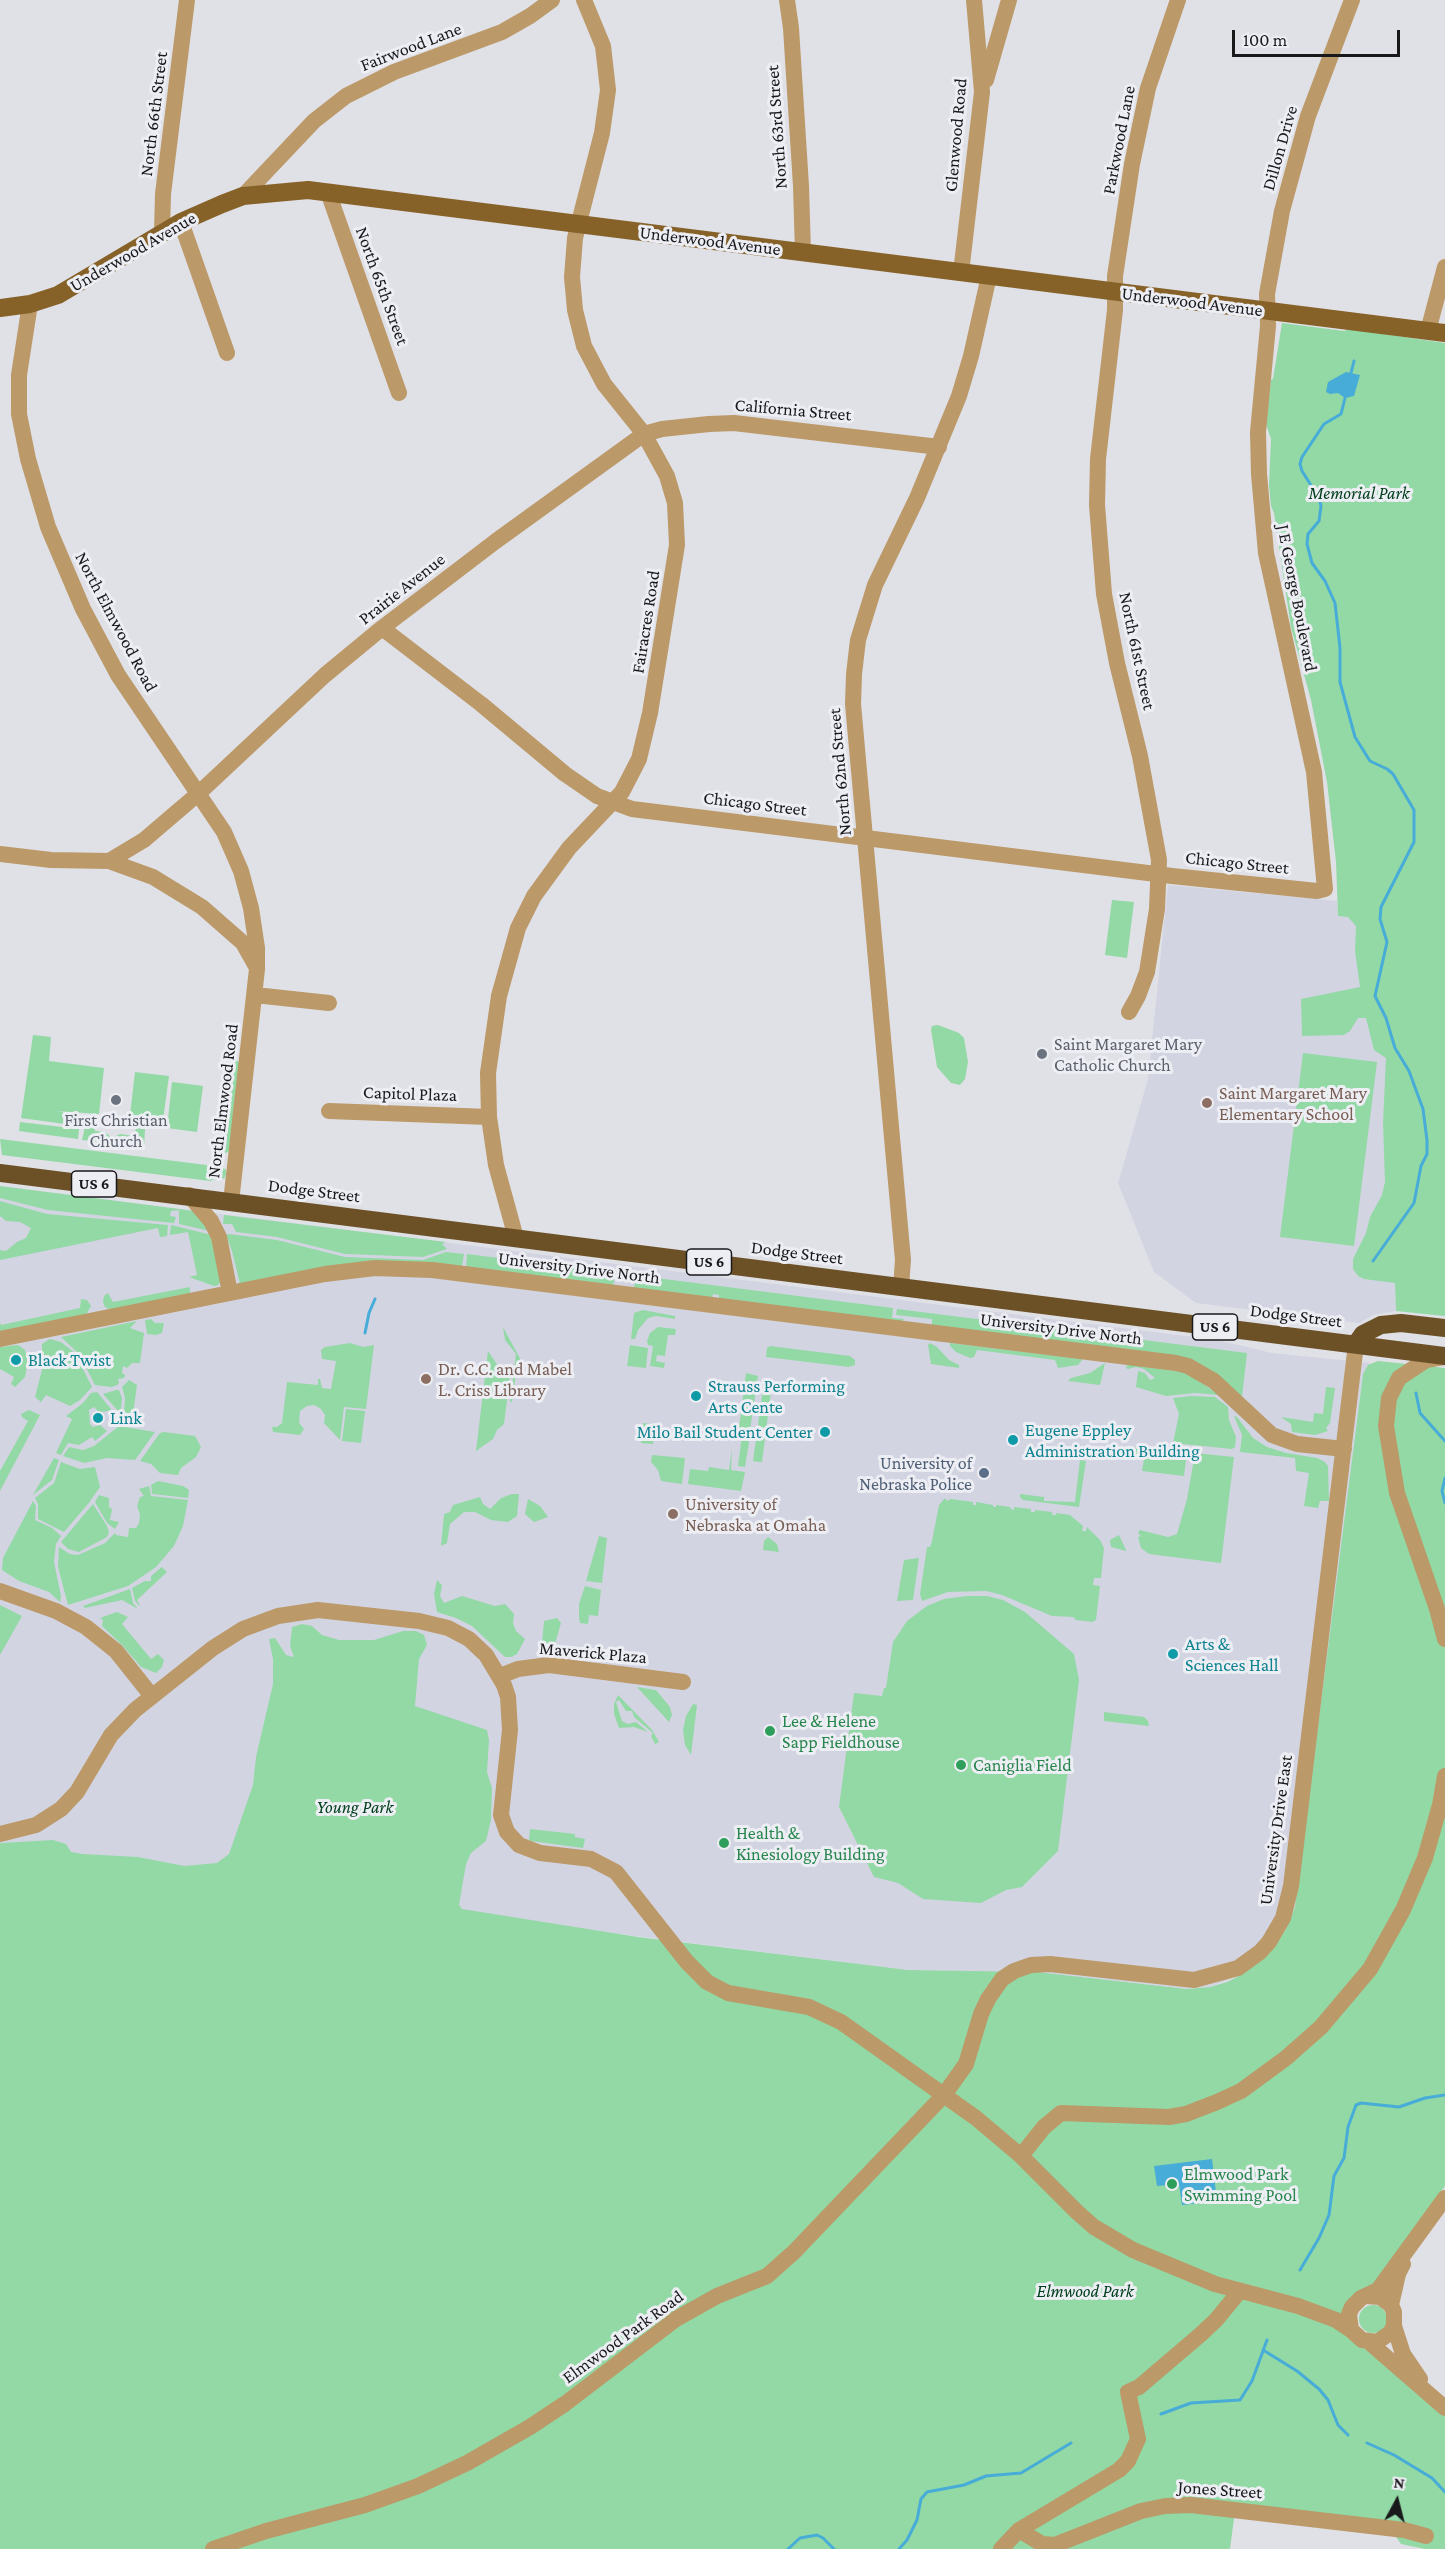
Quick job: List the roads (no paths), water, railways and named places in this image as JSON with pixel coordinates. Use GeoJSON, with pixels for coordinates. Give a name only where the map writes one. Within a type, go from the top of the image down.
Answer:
{"type":"FeatureCollection","features":[{"type":"Feature","properties":{"kind":"highway","name":"Dodge Street"},"geometry":{"type":"LineString","coordinates":[[0,1173],[1445,1357]]}},
{"type":"Feature","properties":{"kind":"highway"},"geometry":{"type":"LineString","coordinates":[[1356,1344],[1363,1334],[1381,1325],[1401,1323],[1445,1328]]}},
{"type":"Feature","properties":{"kind":"main road","name":"Underwood Avenue"},"geometry":{"type":"LineString","coordinates":[[0,308],[30,304],[58,295],[162,232],[243,196],[297,190],[328,192],[1437,332]]}},
{"type":"Feature","properties":{"kind":"street","name":"North 66th Street"},"geometry":{"type":"LineString","coordinates":[[162,232],[163,194],[187,0]]}},
{"type":"Feature","properties":{"kind":"street","name":"Fairwood Lane"},"geometry":{"type":"LineString","coordinates":[[243,196],[314,121],[346,96],[394,72],[502,32],[531,16],[552,0]]}},
{"type":"Feature","properties":{"kind":"street","name":"Fairacres Road"},"geometry":{"type":"LineString","coordinates":[[516,1238],[496,1165],[489,1117],[488,1073],[493,1026],[504,972],[518,928],[534,896],[553,868],[612,802],[632,775],[644,742],[677,545],[677,519],[672,489],[658,457],[644,434],[604,384],[580,334],[574,310],[572,256],[602,133],[608,90],[603,46],[584,0]]}},
{"type":"Feature","properties":{"kind":"street","name":"North 63rd Street"},"geometry":{"type":"LineString","coordinates":[[787,0],[791,28],[803,253]]}},
{"type":"Feature","properties":{"kind":"street","name":"Glenwood Road"},"geometry":{"type":"LineString","coordinates":[[961,273],[982,92],[974,0]]}},
{"type":"Feature","properties":{"kind":"street"},"geometry":{"type":"LineString","coordinates":[[982,92],[1009,0]]}},
{"type":"Feature","properties":{"kind":"street","name":"Parkwood Lane"},"geometry":{"type":"LineString","coordinates":[[1115,292],[1115,276],[1139,128],[1155,65],[1178,0]]}},
{"type":"Feature","properties":{"kind":"street","name":"Dillon Drive"},"geometry":{"type":"LineString","coordinates":[[1267,312],[1267,294],[1272,263],[1296,160],[1327,61],[1352,0]]}},
{"type":"Feature","properties":{"kind":"street","name":"North 65th Street"},"geometry":{"type":"LineString","coordinates":[[328,192],[399,393]]}},
{"type":"Feature","properties":{"kind":"street"},"geometry":{"type":"LineString","coordinates":[[181,222],[227,353]]}},
{"type":"Feature","properties":{"kind":"street"},"geometry":{"type":"LineString","coordinates":[[1437,332],[1445,267]]}},
{"type":"Feature","properties":{"kind":"street","name":"North 62nd Street"},"geometry":{"type":"LineString","coordinates":[[901,1287],[903,1260],[853,704],[854,674],[858,640],[875,585],[939,447],[972,356],[989,276]]}},
{"type":"Feature","properties":{"kind":"street","name":"North 61st Street"},"geometry":{"type":"LineString","coordinates":[[1115,292],[1115,310],[1098,459],[1100,552],[1110,632],[1140,756],[1159,860],[1156,909],[1147,972],[1129,1012]]}},
{"type":"Feature","properties":{"kind":"street","name":"North Elmwood Road"},"geometry":{"type":"LineString","coordinates":[[30,304],[19,375],[19,414],[28,459],[48,527],[83,609],[118,675],[224,832],[241,871],[251,908],[258,969],[231,1202]]}},
{"type":"Feature","properties":{"kind":"street","name":"J E George Boulevard"},"geometry":{"type":"LineString","coordinates":[[1267,312],[1258,432],[1262,517],[1273,591],[1314,772],[1325,889]]}},
{"type":"Feature","properties":{"kind":"street","name":"California Street"},"geometry":{"type":"LineString","coordinates":[[644,434],[662,429],[709,423],[734,423],[939,447]]}},
{"type":"Feature","properties":{"kind":"street","name":"Prairie Avenue"},"geometry":{"type":"LineString","coordinates":[[109,861],[144,840],[199,793],[325,675],[382,628],[496,541],[644,434]]}},
{"type":"Feature","properties":{"kind":"street","name":"Chicago Street"},"geometry":{"type":"LineString","coordinates":[[382,628],[481,704],[566,774],[597,796],[632,809],[1159,875],[1317,891],[1325,889]]}},
{"type":"Feature","properties":{"kind":"street"},"geometry":{"type":"LineString","coordinates":[[0,854],[51,860],[109,861],[153,877],[202,907],[243,943],[258,969]]}},
{"type":"Feature","properties":{"kind":"street"},"geometry":{"type":"LineString","coordinates":[[255,995],[329,1003]]}},
{"type":"Feature","properties":{"kind":"street","name":"Capitol Plaza"},"geometry":{"type":"LineString","coordinates":[[329,1111],[489,1117]]}},
{"type":"Feature","properties":{"kind":"street"},"geometry":{"type":"LineString","coordinates":[[189,1196],[211,1221],[219,1237],[230,1293]]}},
{"type":"Feature","properties":{"kind":"street","name":"University Drive North"},"geometry":{"type":"LineString","coordinates":[[0,1339],[345,1271],[419,1268],[1176,1363],[1188,1366],[1214,1381],[1272,1435],[1297,1443],[1344,1449]]}},
{"type":"Feature","properties":{"kind":"street","name":"University Drive East"},"geometry":{"type":"LineString","coordinates":[[944,2095],[966,2064],[981,2014],[988,1999],[1002,1979],[1014,1971],[1032,1965],[1050,1964],[1194,1980],[1238,1968],[1260,1952],[1269,1942],[1283,1918],[1291,1886],[1356,1344]]}},
{"type":"Feature","properties":{"kind":"street"},"geometry":{"type":"LineString","coordinates":[[1445,1357],[1426,1360],[1399,1378],[1389,1398],[1386,1426],[1397,1493],[1445,1639]]}},
{"type":"Feature","properties":{"kind":"street"},"geometry":{"type":"LineString","coordinates":[[0,1591],[56,1611],[86,1627],[110,1644],[151,1695]]}},
{"type":"Feature","properties":{"kind":"street"},"geometry":{"type":"LineString","coordinates":[[0,1834],[36,1825],[61,1809],[82,1784],[111,1735],[151,1695],[213,1648],[243,1629],[278,1616],[318,1610],[419,1621],[448,1628],[478,1646],[494,1665],[508,1697],[510,1719],[501,1815],[507,1832],[513,1840],[529,1850],[588,1858],[602,1863],[621,1876],[687,1962],[707,1982],[728,1993],[795,2003],[824,2013],[841,2022],[944,2095],[1021,2156],[1059,2197],[1094,2227],[1152,2260],[1239,2292],[1298,2306],[1336,2320],[1362,2340],[1381,2350],[1416,2385],[1441,2398]]}},
{"type":"Feature","properties":{"kind":"street","name":"Maverick Plaza"},"geometry":{"type":"LineString","coordinates":[[500,1676],[518,1669],[549,1665],[683,1682]]}},
{"type":"Feature","properties":{"kind":"street"},"geometry":{"type":"LineString","coordinates":[[1021,2156],[1044,2127],[1061,2113],[1168,2117],[1186,2114],[1217,2102],[1241,2091],[1286,2058],[1321,2027],[1370,1969],[1403,1910],[1433,1832],[1445,1776]]}},
{"type":"Feature","properties":{"kind":"street","name":"Elmwood Park Road"},"geometry":{"type":"LineString","coordinates":[[213,2549],[266,2531],[365,2505],[400,2493],[467,2463],[530,2427],[596,2381],[676,2319],[717,2296],[767,2276],[794,2252],[944,2095]]}},
{"type":"Feature","properties":{"kind":"street"},"geometry":{"type":"LineString","coordinates":[[1298,2306],[1346,2308],[1378,2290],[1445,2198]]}},
{"type":"Feature","properties":{"kind":"street"},"geometry":{"type":"LineString","coordinates":[[1391,2305],[1398,2274],[1417,2236]]}},
{"type":"Feature","properties":{"kind":"street"},"geometry":{"type":"LineString","coordinates":[[1001,2549],[1019,2530],[1119,2470],[1128,2461],[1134,2453],[1138,2439],[1128,2392],[1138,2387],[1200,2335],[1239,2292]]}},
{"type":"Feature","properties":{"kind":"street"},"geometry":{"type":"LineString","coordinates":[[1361,2298],[1380,2297],[1391,2305],[1394,2312],[1394,2326],[1403,2354],[1441,2398]]}},
{"type":"Feature","properties":{"kind":"street"},"geometry":{"type":"LineString","coordinates":[[1351,2330],[1349,2314],[1361,2298]]}},
{"type":"Feature","properties":{"kind":"street"},"geometry":{"type":"LineString","coordinates":[[1369,2342],[1384,2338],[1394,2326]]}},
{"type":"Feature","properties":{"kind":"street","name":"Jones Street"},"geometry":{"type":"LineString","coordinates":[[1019,2530],[1049,2546],[1065,2542],[1141,2511],[1165,2506],[1191,2505],[1393,2528],[1426,2536]]}},
{"type":"Feature","properties":{"kind":"water"},"geometry":{"type":"Polygon","coordinates":[[[1346,372],[1360,375],[1354,396],[1345,398],[1338,393],[1326,392],[1328,382],[1346,372]]]}},
{"type":"Feature","properties":{"kind":"water"},"geometry":{"type":"Polygon","coordinates":[[[1212,2159],[1217,2201],[1182,2205],[1179,2184],[1157,2186],[1154,2166],[1212,2159]]]}},
{"type":"Feature","properties":{"kind":"waterway"},"geometry":{"type":"LineString","coordinates":[[1351,373],[1354,361]]}},
{"type":"Feature","properties":{"kind":"waterway"},"geometry":{"type":"LineString","coordinates":[[1345,398],[1341,414],[1324,424],[1302,457],[1300,464],[1321,506],[1319,521],[1308,534],[1307,544],[1312,563],[1325,581],[1335,603],[1340,648],[1340,682],[1355,737],[1370,761],[1393,774],[1414,810],[1414,842],[1381,907],[1380,919],[1387,942],[1375,996],[1386,1018],[1395,1048],[1409,1071],[1423,1109],[1427,1140],[1427,1154],[1421,1166],[1414,1203],[1373,1261]]}},
{"type":"Feature","properties":{"kind":"waterway"},"geometry":{"type":"LineString","coordinates":[[365,1333],[369,1313],[375,1299]]}},
{"type":"Feature","properties":{"kind":"waterway"},"geometry":{"type":"LineString","coordinates":[[1416,1393],[1420,1413],[1445,1441]]}},
{"type":"Feature","properties":{"kind":"waterway"},"geometry":{"type":"LineString","coordinates":[[1445,1478],[1442,1491],[1445,1503]]}},
{"type":"Feature","properties":{"kind":"waterway"},"geometry":{"type":"LineString","coordinates":[[1300,2270],[1319,2238],[1329,2215],[1334,2176],[1344,2158],[1348,2127],[1356,2105],[1361,2103],[1399,2107],[1425,2098],[1445,2095]]}},
{"type":"Feature","properties":{"kind":"waterway"},"geometry":{"type":"LineString","coordinates":[[1161,2414],[1191,2403],[1240,2400],[1252,2381],[1267,2340]]}},
{"type":"Feature","properties":{"kind":"waterway"},"geometry":{"type":"LineString","coordinates":[[1263,2350],[1297,2371],[1319,2389],[1328,2400],[1338,2425],[1348,2435]]}},
{"type":"Feature","properties":{"kind":"waterway"},"geometry":{"type":"LineString","coordinates":[[899,2549],[907,2540],[917,2520],[921,2499],[927,2492],[964,2485],[986,2476],[1021,2473],[1071,2443]]}},
{"type":"Feature","properties":{"kind":"waterway"},"geometry":{"type":"LineString","coordinates":[[1367,2443],[1394,2455],[1432,2478],[1445,2492]]}},
{"type":"Feature","properties":{"kind":"waterway"},"geometry":{"type":"LineString","coordinates":[[788,2549],[800,2538],[817,2535],[834,2549]]}},
{"type":"Feature","properties":{"kind":"place","name":"Saint Margaret Mary Catholic Church"},"geometry":{"type":"Point","coordinates":[1042,1054]}},
{"type":"Feature","properties":{"kind":"place","name":"First Christian Church"},"geometry":{"type":"Point","coordinates":[116,1100]}},
{"type":"Feature","properties":{"kind":"place","name":"Saint Margaret Mary Elementary School"},"geometry":{"type":"Point","coordinates":[1207,1103]}},
{"type":"Feature","properties":{"kind":"place","name":"Black Twist"},"geometry":{"type":"Point","coordinates":[16,1360]}},
{"type":"Feature","properties":{"kind":"place","name":"Dr. C.C. and Mabel L. Criss Library"},"geometry":{"type":"Point","coordinates":[426,1379]}},
{"type":"Feature","properties":{"kind":"place","name":"Strauss Performing Arts Cente"},"geometry":{"type":"Point","coordinates":[696,1396]}},
{"type":"Feature","properties":{"kind":"place","name":"Link"},"geometry":{"type":"Point","coordinates":[98,1418]}},
{"type":"Feature","properties":{"kind":"place","name":"Milo Bail Student Center"},"geometry":{"type":"Point","coordinates":[825,1432]}},
{"type":"Feature","properties":{"kind":"place","name":"Eugene Eppley Administration Building"},"geometry":{"type":"Point","coordinates":[1013,1440]}},
{"type":"Feature","properties":{"kind":"place","name":"University of Nebraska Police"},"geometry":{"type":"Point","coordinates":[984,1473]}},
{"type":"Feature","properties":{"kind":"place","name":"University of Nebraska at Omaha"},"geometry":{"type":"Point","coordinates":[673,1514]}},
{"type":"Feature","properties":{"kind":"place","name":"Arts & Sciences Hall"},"geometry":{"type":"Point","coordinates":[1173,1654]}},
{"type":"Feature","properties":{"kind":"place","name":"Lee & Helene Sapp Fieldhouse"},"geometry":{"type":"Point","coordinates":[770,1731]}},
{"type":"Feature","properties":{"kind":"place","name":"Caniglia Field"},"geometry":{"type":"Point","coordinates":[961,1765]}},
{"type":"Feature","properties":{"kind":"place","name":"Health & Kinesiology Building"},"geometry":{"type":"Point","coordinates":[724,1843]}},
{"type":"Feature","properties":{"kind":"place","name":"Elmwood Park Swimming Pool"},"geometry":{"type":"Point","coordinates":[1172,2184]}},
{"type":"Feature","properties":{"kind":"park label","name":"Memorial Park"},"geometry":{"type":"Point","coordinates":[1359,493]}},
{"type":"Feature","properties":{"kind":"park label","name":"Young Park"},"geometry":{"type":"Point","coordinates":[355,1807]}},
{"type":"Feature","properties":{"kind":"park label","name":"Elmwood Park"},"geometry":{"type":"Point","coordinates":[1085,2291]}}]}
